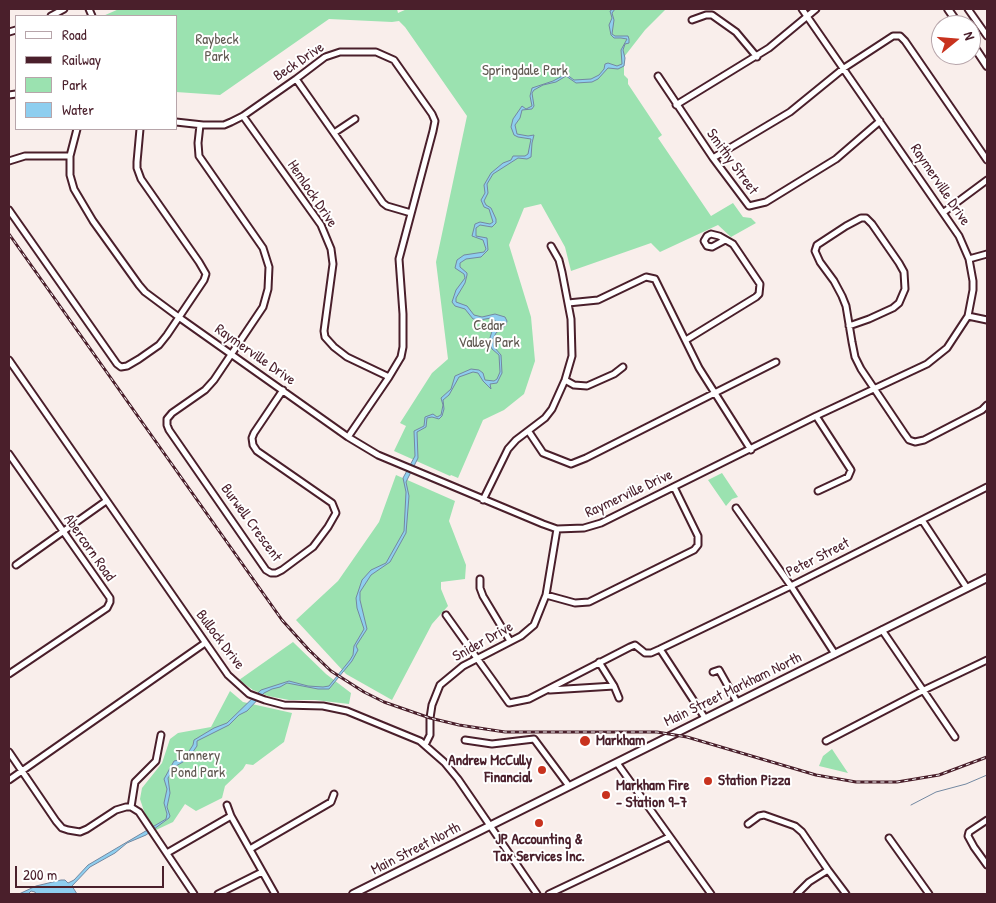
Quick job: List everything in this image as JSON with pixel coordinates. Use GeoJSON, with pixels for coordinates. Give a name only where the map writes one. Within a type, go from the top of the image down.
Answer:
{"type":"FeatureCollection","features":[{"type":"Feature","properties":{"kind":"main road","name":"Main Street Markham North"},"geometry":{"type":"LineString","coordinates":[[490,825],[987,578]]}},
{"type":"Feature","properties":{"kind":"main road","name":"Main Street North"},"geometry":{"type":"LineString","coordinates":[[353,894],[490,825]]}},
{"type":"Feature","properties":{"kind":"street"},"geometry":{"type":"LineString","coordinates":[[53,15],[64,9]]}},
{"type":"Feature","properties":{"kind":"street","name":"Raymerville Drive"},"geometry":{"type":"LineString","coordinates":[[77,130],[70,156],[71,181],[81,202],[138,285],[180,318],[348,437],[378,455],[415,472],[557,529],[573,530],[592,526],[751,450],[816,416],[917,369],[934,359],[947,348],[968,316],[973,290],[969,259],[959,236],[802,9]]}},
{"type":"Feature","properties":{"kind":"street"},"geometry":{"type":"LineString","coordinates":[[676,105],[757,57],[816,9]]}},
{"type":"Feature","properties":{"kind":"street"},"geometry":{"type":"LineString","coordinates":[[968,9],[987,36]]}},
{"type":"Feature","properties":{"kind":"street"},"geometry":{"type":"LineString","coordinates":[[692,20],[712,14],[736,32],[757,57]]}},
{"type":"Feature","properties":{"kind":"street"},"geometry":{"type":"LineString","coordinates":[[713,158],[790,112],[844,68],[893,36],[900,36],[987,160]]}},
{"type":"Feature","properties":{"kind":"street","name":"Beck Drive"},"geometry":{"type":"LineString","coordinates":[[178,122],[224,125],[243,116],[332,53],[376,52],[394,60],[434,117],[433,131],[398,266],[403,314],[403,347],[401,357],[348,437]]}},
{"type":"Feature","properties":{"kind":"street","name":"Smithy Street"},"geometry":{"type":"LineString","coordinates":[[658,76],[713,158],[749,206],[766,202],[836,159],[880,122]]}},
{"type":"Feature","properties":{"kind":"street"},"geometry":{"type":"LineString","coordinates":[[296,79],[383,203],[411,213]]}},
{"type":"Feature","properties":{"kind":"street","name":"Hemlock Drive"},"geometry":{"type":"LineString","coordinates":[[243,116],[321,225],[332,249],[334,264],[324,331],[325,337],[334,347],[347,356],[389,377]]}},
{"type":"Feature","properties":{"kind":"street"},"geometry":{"type":"LineString","coordinates":[[334,133],[355,119]]}},
{"type":"Feature","properties":{"kind":"street"},"geometry":{"type":"LineString","coordinates":[[200,125],[199,156],[263,248],[268,267],[268,289],[263,307],[231,354]]}},
{"type":"Feature","properties":{"kind":"street"},"geometry":{"type":"LineString","coordinates":[[9,210],[112,358],[121,367],[127,366],[159,345],[180,318],[206,274],[141,179],[137,168],[140,130]]}},
{"type":"Feature","properties":{"kind":"street"},"geometry":{"type":"LineString","coordinates":[[9,161],[25,156],[70,156]]}},
{"type":"Feature","properties":{"kind":"street"},"geometry":{"type":"LineString","coordinates":[[944,212],[987,180]]}},
{"type":"Feature","properties":{"kind":"street"},"geometry":{"type":"LineString","coordinates":[[849,326],[893,308],[899,303],[906,289],[904,272],[899,263],[866,218],[861,218],[846,226],[817,245],[815,251],[820,262],[840,289],[846,306],[849,326],[855,357],[861,369],[909,440],[915,442],[924,440],[982,410],[987,405]]}},
{"type":"Feature","properties":{"kind":"street"},"geometry":{"type":"LineString","coordinates":[[686,340],[759,294],[761,288],[757,278],[733,244],[725,240]]}},
{"type":"Feature","properties":{"kind":"street"},"geometry":{"type":"LineString","coordinates":[[483,500],[508,449],[516,440],[545,418],[552,409],[565,380],[573,348],[568,303],[559,260],[551,246]]}},
{"type":"Feature","properties":{"kind":"street"},"geometry":{"type":"LineString","coordinates":[[969,259],[987,254]]}},
{"type":"Feature","properties":{"kind":"street"},"geometry":{"type":"LineString","coordinates":[[568,303],[598,300],[646,277],[652,277],[660,285],[699,368],[751,450]]}},
{"type":"Feature","properties":{"kind":"street"},"geometry":{"type":"LineString","coordinates":[[968,316],[987,320]]}},
{"type":"Feature","properties":{"kind":"street","name":"Burwell Crescent"},"geometry":{"type":"LineString","coordinates":[[231,354],[210,384],[198,396],[172,413],[167,419],[167,425],[266,570],[271,573],[276,573],[313,547],[336,513],[332,503],[257,451],[253,445],[252,438],[257,428],[283,390]]}},
{"type":"Feature","properties":{"kind":"street","name":"Bullock Drive"},"geometry":{"type":"LineString","coordinates":[[9,360],[228,675],[249,694],[265,700],[284,705],[323,706],[347,711],[420,741],[450,769],[537,894]]}},
{"type":"Feature","properties":{"kind":"street"},"geometry":{"type":"LineString","coordinates":[[529,432],[543,453],[571,464],[776,362]]}},
{"type":"Feature","properties":{"kind":"street"},"geometry":{"type":"LineString","coordinates":[[565,380],[574,385],[588,386],[614,374],[623,367]]}},
{"type":"Feature","properties":{"kind":"street"},"geometry":{"type":"LineString","coordinates":[[816,416],[851,470],[848,477],[818,491]]}},
{"type":"Feature","properties":{"kind":"street","name":"Abercorn Road"},"geometry":{"type":"LineString","coordinates":[[9,454],[11,463],[110,598],[110,604],[107,608],[9,674]]}},
{"type":"Feature","properties":{"kind":"street"},"geometry":{"type":"LineString","coordinates":[[546,595],[575,603],[589,602],[694,550],[698,546],[698,536],[674,487]]}},
{"type":"Feature","properties":{"kind":"street","name":"Peter Street"},"geometry":{"type":"LineString","coordinates":[[660,649],[791,586],[987,487]]}},
{"type":"Feature","properties":{"kind":"street"},"geometry":{"type":"LineString","coordinates":[[16,565],[106,501]]}},
{"type":"Feature","properties":{"kind":"street"},"geometry":{"type":"LineString","coordinates":[[736,508],[791,586],[835,654]]}},
{"type":"Feature","properties":{"kind":"street"},"geometry":{"type":"LineString","coordinates":[[922,520],[967,588]]}},
{"type":"Feature","properties":{"kind":"street","name":"Snider Drive"},"geometry":{"type":"LineString","coordinates":[[425,746],[430,735],[432,705],[440,685],[456,670],[521,636],[534,625],[542,610],[546,595],[557,529]]}},
{"type":"Feature","properties":{"kind":"street"},"geometry":{"type":"LineString","coordinates":[[480,579],[480,588],[483,596],[510,641]]}},
{"type":"Feature","properties":{"kind":"street"},"geometry":{"type":"LineString","coordinates":[[446,615],[509,703],[528,699],[549,690],[634,645],[645,653],[651,653],[660,649],[705,718]]}},
{"type":"Feature","properties":{"kind":"street"},"geometry":{"type":"LineString","coordinates":[[882,630],[955,737]]}},
{"type":"Feature","properties":{"kind":"street"},"geometry":{"type":"LineString","coordinates":[[9,780],[205,643]]}},
{"type":"Feature","properties":{"kind":"street"},"geometry":{"type":"LineString","coordinates":[[826,741],[924,690],[987,660]]}},
{"type":"Feature","properties":{"kind":"street"},"geometry":{"type":"LineString","coordinates":[[599,662],[619,698]]}},
{"type":"Feature","properties":{"kind":"street"},"geometry":{"type":"LineString","coordinates":[[713,672],[719,670],[737,702]]}},
{"type":"Feature","properties":{"kind":"street"},"geometry":{"type":"LineString","coordinates":[[549,690],[614,686]]}},
{"type":"Feature","properties":{"kind":"street"},"geometry":{"type":"LineString","coordinates":[[131,806],[135,782],[156,761],[161,735]]}},
{"type":"Feature","properties":{"kind":"street"},"geometry":{"type":"LineString","coordinates":[[466,740],[492,744],[534,739],[568,786]]}},
{"type":"Feature","properties":{"kind":"street"},"geometry":{"type":"LineString","coordinates":[[9,752],[62,828],[80,832],[116,810],[131,806]]}},
{"type":"Feature","properties":{"kind":"street"},"geometry":{"type":"LineString","coordinates":[[617,763],[711,894]]}},
{"type":"Feature","properties":{"kind":"street"},"geometry":{"type":"LineString","coordinates":[[250,849],[331,802],[334,794]]}},
{"type":"Feature","properties":{"kind":"street"},"geometry":{"type":"LineString","coordinates":[[227,805],[231,816],[275,894]]}},
{"type":"Feature","properties":{"kind":"street"},"geometry":{"type":"LineString","coordinates":[[131,806],[142,816],[194,894]]}},
{"type":"Feature","properties":{"kind":"street"},"geometry":{"type":"LineString","coordinates":[[748,824],[758,816],[764,815],[786,821],[794,826],[802,832],[846,894]]}},
{"type":"Feature","properties":{"kind":"street"},"geometry":{"type":"LineString","coordinates":[[167,853],[231,816]]}},
{"type":"Feature","properties":{"kind":"street"},"geometry":{"type":"LineString","coordinates":[[987,820],[969,832],[968,836],[987,865]]}},
{"type":"Feature","properties":{"kind":"street"},"geometry":{"type":"LineString","coordinates":[[549,894],[669,837]]}},
{"type":"Feature","properties":{"kind":"street"},"geometry":{"type":"LineString","coordinates":[[889,838],[929,894]]}},
{"type":"Feature","properties":{"kind":"street"},"geometry":{"type":"LineString","coordinates":[[796,894],[809,882],[828,870]]}},
{"type":"Feature","properties":{"kind":"street"},"geometry":{"type":"LineString","coordinates":[[218,894],[262,872]]}},
{"type":"Feature","properties":{"kind":"green space"},"geometry":{"type":"Polygon","coordinates":[[[119,9],[397,9],[398,13],[407,9],[666,9],[645,30],[624,57],[624,75],[662,135],[658,138],[711,216],[733,203],[743,217],[751,218],[756,223],[731,237],[718,225],[660,252],[651,243],[571,271],[565,247],[541,204],[524,208],[509,245],[531,317],[535,361],[524,394],[504,410],[483,420],[458,478],[450,476],[394,451],[406,426],[400,423],[432,373],[448,359],[436,262],[467,116],[405,27],[399,21],[329,19],[220,95],[178,92],[178,15],[105,15],[119,9]]]}},
{"type":"Feature","properties":{"kind":"green space"},"geometry":{"type":"Polygon","coordinates":[[[722,473],[738,497],[732,499],[726,506],[708,480],[722,473]]]}},
{"type":"Feature","properties":{"kind":"green space"},"geometry":{"type":"Polygon","coordinates":[[[396,475],[455,501],[449,521],[466,565],[465,579],[441,582],[441,589],[448,606],[432,624],[392,700],[346,674],[296,620],[338,581],[379,522],[396,475]]]}},
{"type":"Feature","properties":{"kind":"green space"},"geometry":{"type":"Polygon","coordinates":[[[293,642],[326,674],[351,693],[349,704],[315,700],[289,700],[268,696],[253,690],[239,680],[293,642]]]}},
{"type":"Feature","properties":{"kind":"green space","name":"Tannery Pond Park"},"geometry":{"type":"Polygon","coordinates":[[[230,691],[243,702],[292,713],[284,742],[253,765],[246,764],[225,786],[222,798],[196,811],[185,804],[173,822],[156,830],[145,814],[140,799],[142,788],[162,763],[170,739],[178,733],[211,727],[230,691]]]}},
{"type":"Feature","properties":{"kind":"green space"},"geometry":{"type":"Polygon","coordinates":[[[832,749],[848,773],[819,766],[823,756],[832,749]]]}},
{"type":"Feature","properties":{"kind":"water"},"geometry":{"type":"Polygon","coordinates":[[[615,9],[612,13],[614,20],[612,34],[615,36],[628,36],[629,39],[629,43],[625,44],[623,50],[624,66],[618,69],[608,68],[598,79],[592,82],[576,83],[566,76],[534,90],[532,93],[534,106],[532,109],[522,110],[520,118],[515,125],[517,134],[534,135],[531,157],[527,159],[518,158],[493,174],[487,184],[488,193],[484,201],[491,208],[496,223],[492,227],[480,225],[476,228],[476,236],[487,238],[488,250],[481,257],[466,259],[460,263],[460,267],[467,275],[465,283],[456,298],[456,302],[467,306],[474,315],[482,317],[495,314],[505,317],[506,325],[496,333],[493,339],[494,347],[501,355],[502,373],[497,383],[490,384],[491,389],[478,373],[473,372],[459,377],[449,395],[443,400],[444,409],[442,416],[439,419],[427,418],[426,427],[417,432],[418,458],[406,482],[409,496],[406,533],[390,562],[371,575],[360,592],[367,629],[356,646],[358,650],[352,661],[329,689],[318,689],[287,683],[264,693],[247,711],[239,715],[229,725],[197,741],[197,746],[188,759],[176,766],[168,778],[170,793],[167,807],[169,818],[146,835],[127,843],[115,853],[90,867],[72,886],[77,894],[36,894],[31,891],[28,894],[19,894],[36,886],[61,880],[65,880],[68,883],[74,880],[88,865],[166,819],[167,814],[164,803],[167,789],[164,779],[174,761],[183,759],[193,745],[194,740],[214,728],[227,723],[261,690],[289,681],[308,686],[329,686],[350,660],[353,655],[354,646],[364,629],[357,608],[356,598],[362,580],[371,570],[386,563],[404,531],[406,492],[403,478],[415,456],[414,431],[424,426],[425,417],[433,414],[437,417],[441,415],[443,405],[441,398],[451,389],[455,376],[471,369],[479,370],[483,373],[485,380],[494,381],[500,372],[499,355],[492,349],[489,341],[493,328],[498,326],[497,322],[491,318],[473,319],[465,309],[455,306],[452,302],[456,290],[465,278],[464,274],[455,268],[457,260],[464,255],[484,252],[486,249],[483,240],[472,236],[475,224],[480,222],[490,224],[493,222],[489,209],[484,207],[481,200],[485,193],[484,185],[491,173],[503,163],[511,160],[513,156],[525,156],[528,154],[531,139],[514,135],[511,127],[513,119],[522,106],[526,109],[532,106],[530,96],[532,88],[553,81],[566,74],[574,80],[591,79],[599,75],[604,69],[605,64],[617,66],[622,64],[621,50],[627,39],[614,38],[611,35],[609,25],[612,18],[610,11],[615,9]]]}},
{"type":"Feature","properties":{"kind":"waterway"},"geometry":{"type":"LineString","coordinates":[[911,805],[936,792],[966,784],[987,775]]}},
{"type":"Feature","properties":{"kind":"railway"},"geometry":{"type":"LineString","coordinates":[[9,234],[282,620],[331,671],[364,692],[384,702],[430,718],[459,725],[505,732],[657,732],[687,737],[816,775],[856,782],[897,782],[939,775],[987,757]]}},
{"type":"Feature","properties":{"kind":"place","name":"Markham"},"geometry":{"type":"Point","coordinates":[585,741]}},
{"type":"Feature","properties":{"kind":"place","name":"Andrew McCully Financial"},"geometry":{"type":"Point","coordinates":[542,770]}},
{"type":"Feature","properties":{"kind":"place","name":"Station Pizza"},"geometry":{"type":"Point","coordinates":[708,781]}},
{"type":"Feature","properties":{"kind":"place","name":"Markham Fire - Station 9-7"},"geometry":{"type":"Point","coordinates":[606,795]}},
{"type":"Feature","properties":{"kind":"place","name":"JP Accounting & Tax Services Inc."},"geometry":{"type":"Point","coordinates":[539,823]}},
{"type":"Feature","properties":{"kind":"park label","name":"Raybeck Park"},"geometry":{"type":"Point","coordinates":[217,48]}},
{"type":"Feature","properties":{"kind":"park label","name":"Springdale Park"},"geometry":{"type":"Point","coordinates":[525,71]}},
{"type":"Feature","properties":{"kind":"park label","name":"Cedar Valley Park"},"geometry":{"type":"Point","coordinates":[489,334]}}]}
